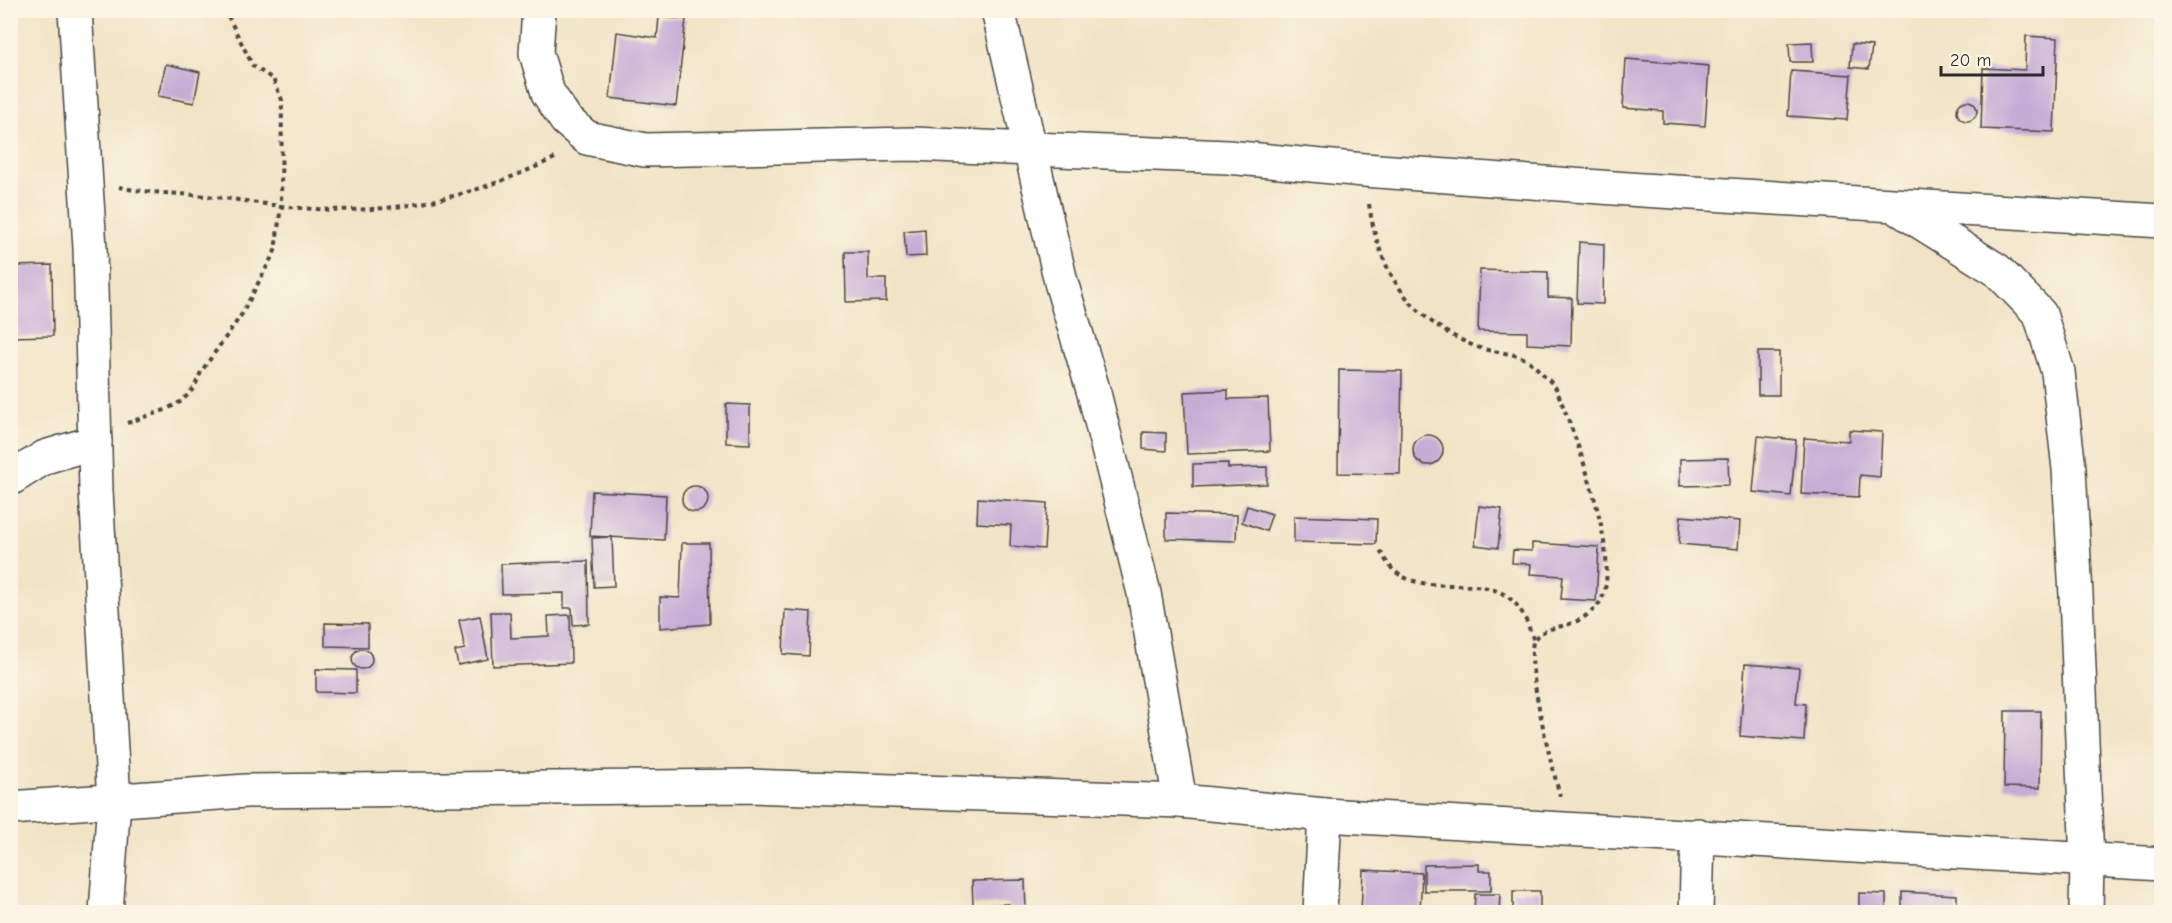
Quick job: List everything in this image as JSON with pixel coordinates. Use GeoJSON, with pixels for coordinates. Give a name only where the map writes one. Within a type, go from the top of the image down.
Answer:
{"type":"FeatureCollection","features":[{"type":"Feature","properties":{"kind":"street"},"geometry":{"type":"LineString","coordinates":[[75,10],[86,179],[95,442],[114,801],[106,912]]}},
{"type":"Feature","properties":{"kind":"street"},"geometry":{"type":"LineString","coordinates":[[539,10],[536,53],[548,93],[566,120],[587,138],[645,150],[912,144],[1029,151],[1228,157],[1364,170],[1895,206],[2162,221]]}},
{"type":"Feature","properties":{"kind":"street"},"geometry":{"type":"LineString","coordinates":[[999,10],[1029,151],[1061,282],[1094,393],[1144,593],[1180,801]]}},
{"type":"Feature","properties":{"kind":"street"},"geometry":{"type":"LineString","coordinates":[[1895,206],[1997,270],[2026,299],[2040,314],[2058,372],[2070,480],[2087,861],[2086,912]]}},
{"type":"Feature","properties":{"kind":"street"},"geometry":{"type":"LineString","coordinates":[[10,479],[45,457],[95,442]]}},
{"type":"Feature","properties":{"kind":"street"},"geometry":{"type":"LineString","coordinates":[[10,808],[246,791],[751,786],[1180,801],[1325,815],[1698,835],[2162,864]]}},
{"type":"Feature","properties":{"kind":"street"},"geometry":{"type":"LineString","coordinates":[[1320,912],[1325,815]]}},
{"type":"Feature","properties":{"kind":"street"},"geometry":{"type":"LineString","coordinates":[[1696,912],[1698,835]]}},
{"type":"Feature","properties":{"kind":"path"},"geometry":{"type":"LineString","coordinates":[[95,442],[124,424],[182,401],[194,388],[201,372],[234,328],[275,251],[281,206],[282,100],[273,79],[254,66],[225,10]]}},
{"type":"Feature","properties":{"kind":"path"},"geometry":{"type":"LineString","coordinates":[[86,179],[132,190],[216,197],[281,206],[345,210],[389,208],[438,201],[522,174],[562,155],[587,138]]}},
{"type":"Feature","properties":{"kind":"path"},"geometry":{"type":"LineString","coordinates":[[1364,170],[1374,238],[1396,288],[1436,326],[1478,347],[1529,361],[1556,388],[1597,506],[1607,559],[1607,585],[1598,605],[1591,611],[1576,622],[1543,632],[1534,641]]}},
{"type":"Feature","properties":{"kind":"path"},"geometry":{"type":"LineString","coordinates":[[1380,551],[1389,565],[1408,578],[1428,583],[1472,584],[1507,596],[1521,610],[1534,641],[1532,659],[1538,698],[1569,828]]}},
{"type":"Feature","properties":{"kind":"building"},"geometry":{"type":"Polygon","coordinates":[[[659,17],[686,19],[676,106],[610,98],[617,32],[657,38],[659,17]]]}},
{"type":"Feature","properties":{"kind":"building"},"geometry":{"type":"Polygon","coordinates":[[[2026,36],[2058,38],[2054,132],[1981,129],[1983,68],[2025,70],[2026,36]]]}},
{"type":"Feature","properties":{"kind":"building"},"geometry":{"type":"Polygon","coordinates":[[[1812,42],[1813,62],[1790,62],[1789,43],[1812,42]]]}},
{"type":"Feature","properties":{"kind":"building"},"geometry":{"type":"Polygon","coordinates":[[[1852,44],[1872,46],[1869,69],[1850,67],[1852,44]]]}},
{"type":"Feature","properties":{"kind":"building"},"geometry":{"type":"Polygon","coordinates":[[[1626,59],[1709,66],[1705,126],[1663,123],[1663,111],[1623,108],[1626,59]]]}},
{"type":"Feature","properties":{"kind":"building"},"geometry":{"type":"Polygon","coordinates":[[[166,64],[200,72],[194,103],[158,96],[166,64]]]}},
{"type":"Feature","properties":{"kind":"building"},"geometry":{"type":"Polygon","coordinates":[[[1791,71],[1851,75],[1847,120],[1788,116],[1791,71]]]}},
{"type":"Feature","properties":{"kind":"building"},"geometry":{"type":"Polygon","coordinates":[[[1967,101],[1974,104],[1977,111],[1974,118],[1967,121],[1960,118],[1957,111],[1960,104],[1967,101]]]}},
{"type":"Feature","properties":{"kind":"building"},"geometry":{"type":"Polygon","coordinates":[[[925,229],[926,256],[906,257],[904,231],[925,229]]]}},
{"type":"Feature","properties":{"kind":"building"},"geometry":{"type":"Polygon","coordinates":[[[1579,242],[1604,244],[1603,304],[1577,303],[1579,242]]]}},
{"type":"Feature","properties":{"kind":"building"},"geometry":{"type":"Polygon","coordinates":[[[845,252],[868,252],[868,279],[886,279],[886,301],[846,302],[845,252]]]}},
{"type":"Feature","properties":{"kind":"building"},"geometry":{"type":"Polygon","coordinates":[[[52,265],[53,336],[10,337],[10,266],[52,265]]]}},
{"type":"Feature","properties":{"kind":"building"},"geometry":{"type":"Polygon","coordinates":[[[1480,270],[1548,272],[1548,297],[1572,298],[1571,346],[1527,344],[1527,332],[1478,331],[1480,270]]]}},
{"type":"Feature","properties":{"kind":"building"},"geometry":{"type":"Polygon","coordinates":[[[1758,352],[1779,352],[1779,395],[1758,395],[1758,352]]]}},
{"type":"Feature","properties":{"kind":"building"},"geometry":{"type":"Polygon","coordinates":[[[1339,370],[1402,371],[1400,474],[1338,473],[1339,370]]]}},
{"type":"Feature","properties":{"kind":"building"},"geometry":{"type":"Polygon","coordinates":[[[1228,390],[1228,399],[1268,398],[1270,451],[1187,454],[1184,392],[1228,390]]]}},
{"type":"Feature","properties":{"kind":"building"},"geometry":{"type":"Polygon","coordinates":[[[726,404],[750,405],[750,444],[726,443],[726,404]]]}},
{"type":"Feature","properties":{"kind":"building"},"geometry":{"type":"Polygon","coordinates":[[[1849,430],[1882,432],[1880,477],[1860,475],[1859,497],[1801,494],[1804,438],[1849,441],[1849,430]]]}},
{"type":"Feature","properties":{"kind":"building"},"geometry":{"type":"Polygon","coordinates":[[[1143,432],[1166,433],[1166,451],[1143,449],[1143,432]]]}},
{"type":"Feature","properties":{"kind":"building"},"geometry":{"type":"Polygon","coordinates":[[[1428,435],[1439,439],[1443,450],[1439,461],[1428,465],[1417,461],[1413,450],[1417,439],[1428,435]]]}},
{"type":"Feature","properties":{"kind":"building"},"geometry":{"type":"Polygon","coordinates":[[[1758,436],[1796,440],[1791,496],[1753,492],[1758,436]]]}},
{"type":"Feature","properties":{"kind":"building"},"geometry":{"type":"Polygon","coordinates":[[[1728,458],[1729,485],[1680,486],[1680,459],[1728,458]]]}},
{"type":"Feature","properties":{"kind":"building"},"geometry":{"type":"Polygon","coordinates":[[[1228,463],[1228,468],[1267,467],[1267,484],[1193,487],[1193,464],[1228,463]]]}},
{"type":"Feature","properties":{"kind":"building"},"geometry":{"type":"Polygon","coordinates":[[[695,486],[704,490],[708,499],[704,508],[695,512],[686,508],[682,499],[686,490],[695,486]]]}},
{"type":"Feature","properties":{"kind":"building"},"geometry":{"type":"Polygon","coordinates":[[[592,491],[666,495],[664,540],[590,536],[592,491]]]}},
{"type":"Feature","properties":{"kind":"building"},"geometry":{"type":"Polygon","coordinates":[[[978,498],[1047,503],[1044,549],[1010,546],[1011,525],[977,523],[978,498]]]}},
{"type":"Feature","properties":{"kind":"building"},"geometry":{"type":"Polygon","coordinates":[[[1247,506],[1272,514],[1266,531],[1242,522],[1247,506]]]}},
{"type":"Feature","properties":{"kind":"building"},"geometry":{"type":"Polygon","coordinates":[[[1479,506],[1502,509],[1498,548],[1475,545],[1479,506]]]}},
{"type":"Feature","properties":{"kind":"building"},"geometry":{"type":"Polygon","coordinates":[[[1166,513],[1237,515],[1236,541],[1166,539],[1166,513]]]}},
{"type":"Feature","properties":{"kind":"building"},"geometry":{"type":"Polygon","coordinates":[[[1294,516],[1377,519],[1376,544],[1294,542],[1294,516]]]}},
{"type":"Feature","properties":{"kind":"building"},"geometry":{"type":"Polygon","coordinates":[[[1681,516],[1740,521],[1738,549],[1679,544],[1681,516]]]}},
{"type":"Feature","properties":{"kind":"building"},"geometry":{"type":"Polygon","coordinates":[[[612,537],[614,586],[594,587],[592,538],[612,537]]]}},
{"type":"Feature","properties":{"kind":"building"},"geometry":{"type":"Polygon","coordinates":[[[682,543],[709,543],[710,624],[660,628],[660,597],[680,598],[682,543]]]}},
{"type":"Feature","properties":{"kind":"building"},"geometry":{"type":"Polygon","coordinates":[[[1532,543],[1599,547],[1596,601],[1561,599],[1563,576],[1530,574],[1531,564],[1512,563],[1513,550],[1532,551],[1532,543]]]}},
{"type":"Feature","properties":{"kind":"building"},"geometry":{"type":"Polygon","coordinates":[[[588,561],[589,624],[573,625],[572,608],[564,608],[564,593],[502,594],[501,564],[588,561]]]}},
{"type":"Feature","properties":{"kind":"building"},"geometry":{"type":"Polygon","coordinates":[[[785,610],[811,612],[809,656],[783,654],[785,610]]]}},
{"type":"Feature","properties":{"kind":"building"},"geometry":{"type":"Polygon","coordinates":[[[491,612],[510,612],[511,638],[549,636],[548,616],[570,615],[571,663],[493,666],[491,612]]]}},
{"type":"Feature","properties":{"kind":"building"},"geometry":{"type":"Polygon","coordinates":[[[480,616],[488,659],[458,665],[455,651],[465,649],[459,620],[480,616]]]}},
{"type":"Feature","properties":{"kind":"building"},"geometry":{"type":"Polygon","coordinates":[[[325,623],[368,624],[368,647],[325,646],[325,623]]]}},
{"type":"Feature","properties":{"kind":"building"},"geometry":{"type":"Polygon","coordinates":[[[362,649],[369,652],[372,659],[369,666],[362,669],[355,666],[352,659],[355,652],[362,649]]]}},
{"type":"Feature","properties":{"kind":"building"},"geometry":{"type":"Polygon","coordinates":[[[1745,664],[1799,668],[1796,703],[1806,704],[1804,741],[1740,736],[1745,664]]]}},
{"type":"Feature","properties":{"kind":"building"},"geometry":{"type":"Polygon","coordinates":[[[316,669],[356,670],[356,693],[316,692],[316,669]]]}},
{"type":"Feature","properties":{"kind":"building"},"geometry":{"type":"Polygon","coordinates":[[[2005,711],[2041,711],[2040,788],[2004,787],[2005,711]]]}},
{"type":"Feature","properties":{"kind":"building"},"geometry":{"type":"Polygon","coordinates":[[[1479,864],[1479,871],[1491,871],[1491,891],[1424,891],[1424,865],[1479,864]]]}},
{"type":"Feature","properties":{"kind":"building"},"geometry":{"type":"Polygon","coordinates":[[[1363,870],[1422,873],[1420,912],[1361,912],[1363,870]]]}},
{"type":"Feature","properties":{"kind":"building"},"geometry":{"type":"Polygon","coordinates":[[[1025,880],[1026,912],[1010,912],[1009,904],[973,905],[972,881],[1025,880]]]}},
{"type":"Feature","properties":{"kind":"building"},"geometry":{"type":"Polygon","coordinates":[[[1513,891],[1540,891],[1540,912],[1513,912],[1513,891]]]}},
{"type":"Feature","properties":{"kind":"building"},"geometry":{"type":"Polygon","coordinates":[[[1902,892],[1957,895],[1957,912],[1902,912],[1902,892]]]}},
{"type":"Feature","properties":{"kind":"building"},"geometry":{"type":"Polygon","coordinates":[[[1859,893],[1886,894],[1886,912],[1859,912],[1859,893]]]}},
{"type":"Feature","properties":{"kind":"building"},"geometry":{"type":"Polygon","coordinates":[[[1475,894],[1500,894],[1499,912],[1474,912],[1475,894]]]}}]}
